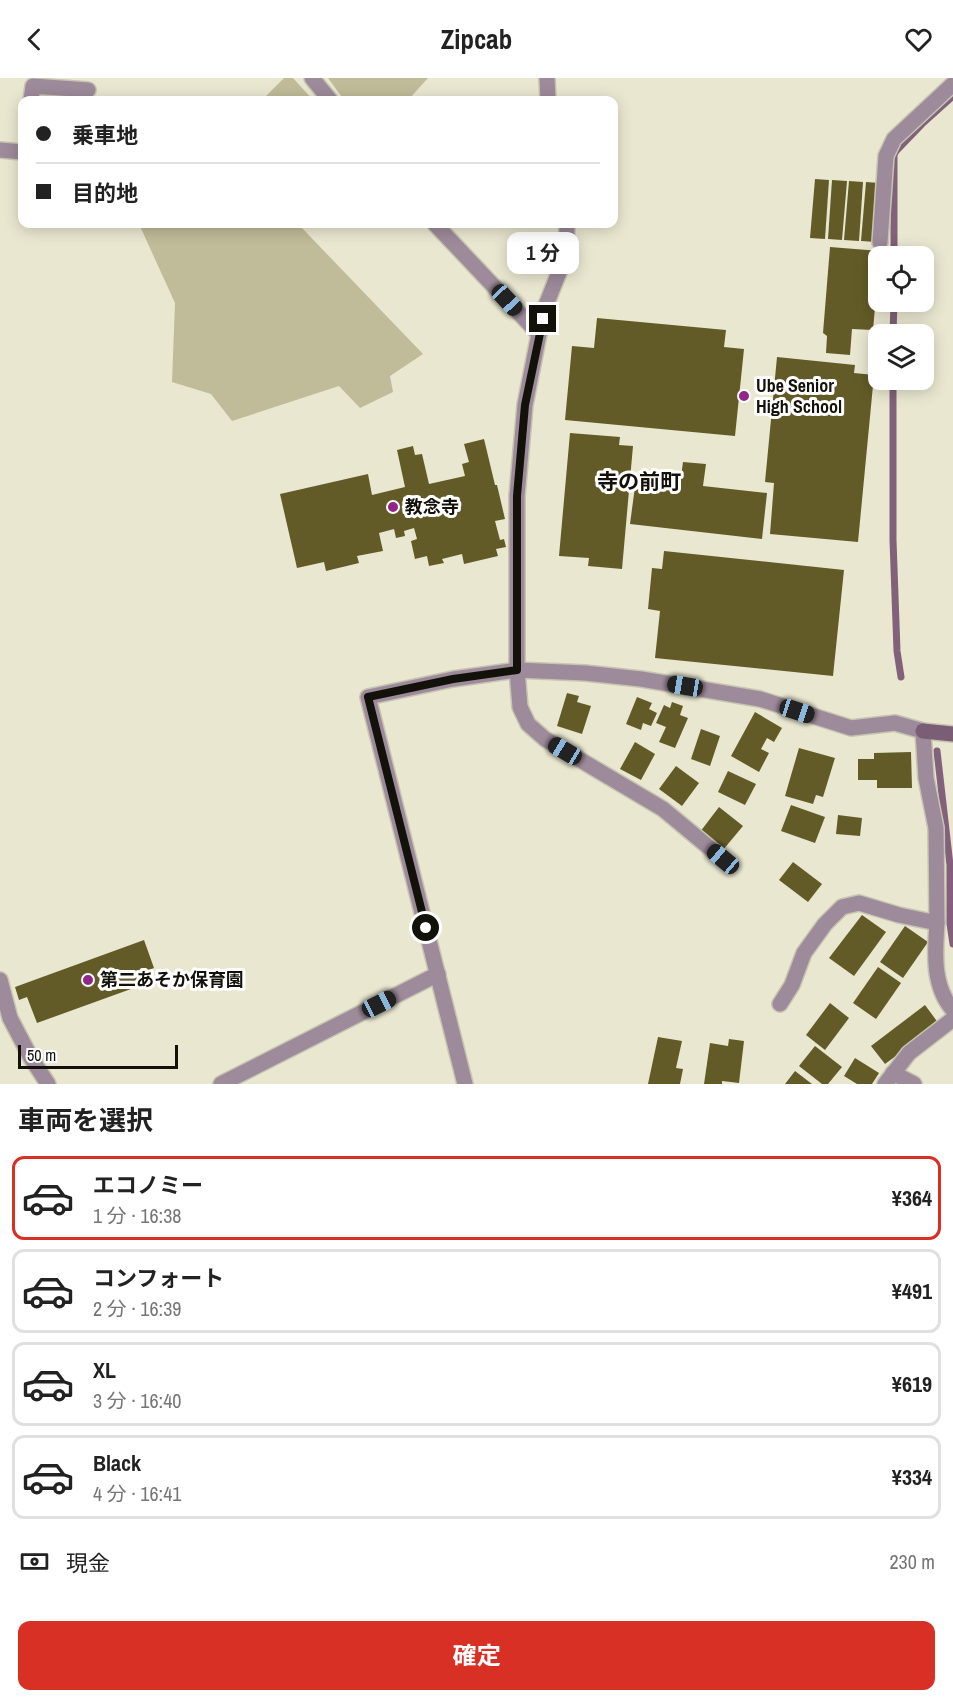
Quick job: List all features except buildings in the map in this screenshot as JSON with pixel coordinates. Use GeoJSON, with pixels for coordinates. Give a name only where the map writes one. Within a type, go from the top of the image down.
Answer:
{"type":"FeatureCollection","features":[{"type":"Feature","properties":{"kind":"street"},"geometry":{"type":"LineString","coordinates":[[312,78],[327,96]]}},
{"type":"Feature","properties":{"kind":"street"},"geometry":{"type":"LineString","coordinates":[[547,78],[548,96]]}},
{"type":"Feature","properties":{"kind":"street"},"geometry":{"type":"LineString","coordinates":[[880,242],[888,150],[894,139],[953,84]]}},
{"type":"Feature","properties":{"kind":"street"},"geometry":{"type":"LineString","coordinates":[[33,88],[88,90]]}},
{"type":"Feature","properties":{"kind":"street"},"geometry":{"type":"LineString","coordinates":[[0,150],[18,152]]}},
{"type":"Feature","properties":{"kind":"street"},"geometry":{"type":"LineString","coordinates":[[439,228],[539,334]]}},
{"type":"Feature","properties":{"kind":"street"},"geometry":{"type":"LineString","coordinates":[[567,228],[566,255],[546,305],[525,405],[517,496],[517,670],[520,707],[528,724],[545,739],[663,809],[723,859]]}},
{"type":"Feature","properties":{"kind":"street"},"geometry":{"type":"LineString","coordinates":[[465,1084],[368,697],[453,679],[517,670],[585,673],[641,679],[760,699],[851,728],[895,723],[922,731],[953,734]]}},
{"type":"Feature","properties":{"kind":"street"},"geometry":{"type":"LineString","coordinates":[[922,731],[926,778],[936,828],[935,953],[938,984],[946,1002],[953,1010]]}},
{"type":"Feature","properties":{"kind":"street"},"geometry":{"type":"LineString","coordinates":[[780,1004],[792,985],[804,953],[825,924],[842,907],[859,903],[937,923]]}},
{"type":"Feature","properties":{"kind":"street"},"geometry":{"type":"LineString","coordinates":[[221,1084],[438,974]]}},
{"type":"Feature","properties":{"kind":"street"},"geometry":{"type":"LineString","coordinates":[[0,980],[10,1018],[48,1084]]}},
{"type":"Feature","properties":{"kind":"street"},"geometry":{"type":"LineString","coordinates":[[914,1084],[889,1078],[909,1053],[953,1019]]}},
{"type":"Feature","properties":{"kind":"shaded area"},"geometry":{"type":"Polygon","coordinates":[[[284,78],[293,78],[309,96],[266,96],[284,78]]]}},
{"type":"Feature","properties":{"kind":"shaded area"},"geometry":{"type":"Polygon","coordinates":[[[328,78],[428,78],[412,96],[341,96],[328,78]]]}},
{"type":"Feature","properties":{"kind":"shaded area"},"geometry":{"type":"Polygon","coordinates":[[[141,228],[302,228],[423,354],[390,376],[393,392],[360,408],[339,386],[232,421],[211,394],[172,382],[175,303],[141,228]]]}},
{"type":"Feature","properties":{"kind":"waterway"},"geometry":{"type":"LineString","coordinates":[[894,246],[894,155],[922,124],[953,96]]}},
{"type":"Feature","properties":{"kind":"waterway"},"geometry":{"type":"LineString","coordinates":[[893,324],[894,312]]}},
{"type":"Feature","properties":{"kind":"waterway"},"geometry":{"type":"LineString","coordinates":[[893,390],[893,540],[897,651],[901,677]]}},
{"type":"Feature","properties":{"kind":"waterway"},"geometry":{"type":"LineString","coordinates":[[937,751],[950,865],[950,924],[953,944]]}},
{"type":"Feature","properties":{"kind":"place","name":"Ube Senior High School"},"geometry":{"type":"Point","coordinates":[744,396]}},
{"type":"Feature","properties":{"kind":"place","name":"教念寺"},"geometry":{"type":"Point","coordinates":[393,507]}},
{"type":"Feature","properties":{"kind":"place","name":"第二あそか保育園"},"geometry":{"type":"Point","coordinates":[88,980]}},
{"type":"Feature","properties":{"kind":"district","name":"寺の前町"},"geometry":{"type":"Point","coordinates":[639,482]}},
{"type":"Feature","properties":{"kind":"route"},"geometry":{"type":"LineString","coordinates":[[426,928],[368,697],[453,679],[517,670],[517,496],[525,405],[543,319]]}}]}
